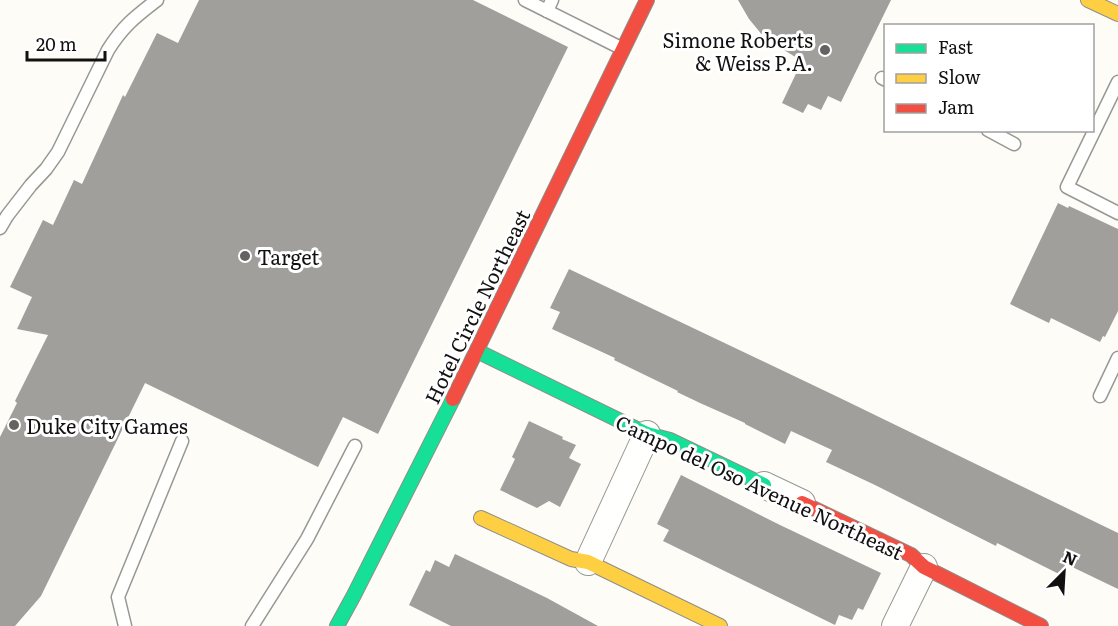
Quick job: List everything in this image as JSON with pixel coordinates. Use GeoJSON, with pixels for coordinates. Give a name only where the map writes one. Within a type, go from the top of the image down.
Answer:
{"type":"FeatureCollection","features":[{"type":"Feature","properties":{"kind":"street","name":"Hotel Circle Northeast"},"geometry":{"type":"LineString","coordinates":[[337,626],[477,351],[646,0]]}},
{"type":"Feature","properties":{"kind":"street"},"geometry":{"type":"LineString","coordinates":[[1088,0],[1118,14]]}},
{"type":"Feature","properties":{"kind":"street","name":"Campo del Oso Avenue Northeast"},"geometry":{"type":"LineString","coordinates":[[477,351],[647,434],[670,440],[911,555],[924,567],[1041,626]]}},
{"type":"Feature","properties":{"kind":"street"},"geometry":{"type":"LineString","coordinates":[[588,562],[647,434]]}},
{"type":"Feature","properties":{"kind":"street"},"geometry":{"type":"LineString","coordinates":[[481,518],[570,559],[588,562],[720,626]]}},
{"type":"Feature","properties":{"kind":"street"},"geometry":{"type":"LineString","coordinates":[[895,626],[924,567]]}},
{"type":"Feature","properties":{"kind":"lane"},"geometry":{"type":"LineString","coordinates":[[0,228],[6,216],[58,152],[108,50],[118,35],[131,20],[157,0]]}},
{"type":"Feature","properties":{"kind":"lane"},"geometry":{"type":"LineString","coordinates":[[525,0],[550,6],[623,49]]}},
{"type":"Feature","properties":{"kind":"lane"},"geometry":{"type":"LineString","coordinates":[[1094,131],[1118,81]]}},
{"type":"Feature","properties":{"kind":"lane"},"geometry":{"type":"LineString","coordinates":[[992,132],[1014,144]]}},
{"type":"Feature","properties":{"kind":"lane"},"geometry":{"type":"LineString","coordinates":[[1093,132],[1067,187],[1118,213]]}},
{"type":"Feature","properties":{"kind":"lane"},"geometry":{"type":"LineString","coordinates":[[1100,396],[1118,358]]}},
{"type":"Feature","properties":{"kind":"lane"},"geometry":{"type":"LineString","coordinates":[[125,626],[118,597],[182,441]]}},
{"type":"Feature","properties":{"kind":"lane"},"geometry":{"type":"LineString","coordinates":[[252,626],[307,539],[355,446]]}},
{"type":"Feature","properties":{"kind":"building","name":"Target"},"geometry":{"type":"Polygon","coordinates":[[[199,0],[473,0],[568,47],[378,434],[343,417],[318,467],[145,383],[41,596],[15,626],[0,626],[0,437],[48,335],[17,329],[32,297],[10,287],[43,220],[53,225],[74,180],[82,184],[123,95],[125,97],[157,33],[178,43],[199,0]]]}},
{"type":"Feature","properties":{"kind":"building","name":"Simone Roberts & Weiss P.A."},"geometry":{"type":"Polygon","coordinates":[[[738,0],[891,0],[841,102],[828,96],[821,110],[808,104],[803,113],[782,103],[802,61],[763,36],[749,19],[738,0]]]}},
{"type":"Feature","properties":{"kind":"building"},"geometry":{"type":"Polygon","coordinates":[[[1058,203],[1118,229],[1118,311],[1105,337],[1103,336],[1100,342],[1051,318],[1049,323],[1010,304],[1058,203]]]}},
{"type":"Feature","properties":{"kind":"building"},"geometry":{"type":"Polygon","coordinates":[[[569,269],[1118,533],[1118,589],[1066,564],[1061,575],[997,543],[996,546],[826,462],[832,450],[791,431],[785,444],[677,392],[614,360],[615,358],[552,329],[560,312],[550,308],[569,269]]]}},
{"type":"Feature","properties":{"kind":"building"},"geometry":{"type":"Polygon","coordinates":[[[529,421],[576,445],[569,458],[581,464],[560,507],[549,501],[537,508],[500,490],[515,459],[512,457],[529,421]]]}},
{"type":"Feature","properties":{"kind":"building"},"geometry":{"type":"Polygon","coordinates":[[[681,475],[881,573],[863,610],[858,608],[852,620],[839,615],[835,625],[663,541],[669,530],[657,524],[681,475]]]}},
{"type":"Feature","properties":{"kind":"building"},"geometry":{"type":"Polygon","coordinates":[[[455,554],[547,598],[598,626],[451,626],[409,605],[426,570],[430,572],[435,560],[449,567],[455,554]]]}},
{"type":"Feature","properties":{"kind":"traffic: fast"},"geometry":{"type":"LineString","coordinates":[[477,351],[647,434],[670,440],[764,485]]}},
{"type":"Feature","properties":{"kind":"traffic: fast"},"geometry":{"type":"LineString","coordinates":[[337,626],[453,399]]}},
{"type":"Feature","properties":{"kind":"traffic: slow"},"geometry":{"type":"LineString","coordinates":[[1088,0],[1118,14]]}},
{"type":"Feature","properties":{"kind":"traffic: slow"},"geometry":{"type":"LineString","coordinates":[[481,518],[571,559],[588,562],[720,626]]}},
{"type":"Feature","properties":{"kind":"traffic: jam"},"geometry":{"type":"LineString","coordinates":[[453,399],[647,0]]}},
{"type":"Feature","properties":{"kind":"traffic: jam"},"geometry":{"type":"LineString","coordinates":[[802,503],[911,555],[924,567],[1041,626]]}},
{"type":"Feature","properties":{"kind":"place","name":"Simone Roberts & Weiss P.A."},"geometry":{"type":"Point","coordinates":[825,50]}},
{"type":"Feature","properties":{"kind":"place","name":"Target"},"geometry":{"type":"Point","coordinates":[245,256]}},
{"type":"Feature","properties":{"kind":"place","name":"Duke City Games"},"geometry":{"type":"Point","coordinates":[14,425]}}]}
